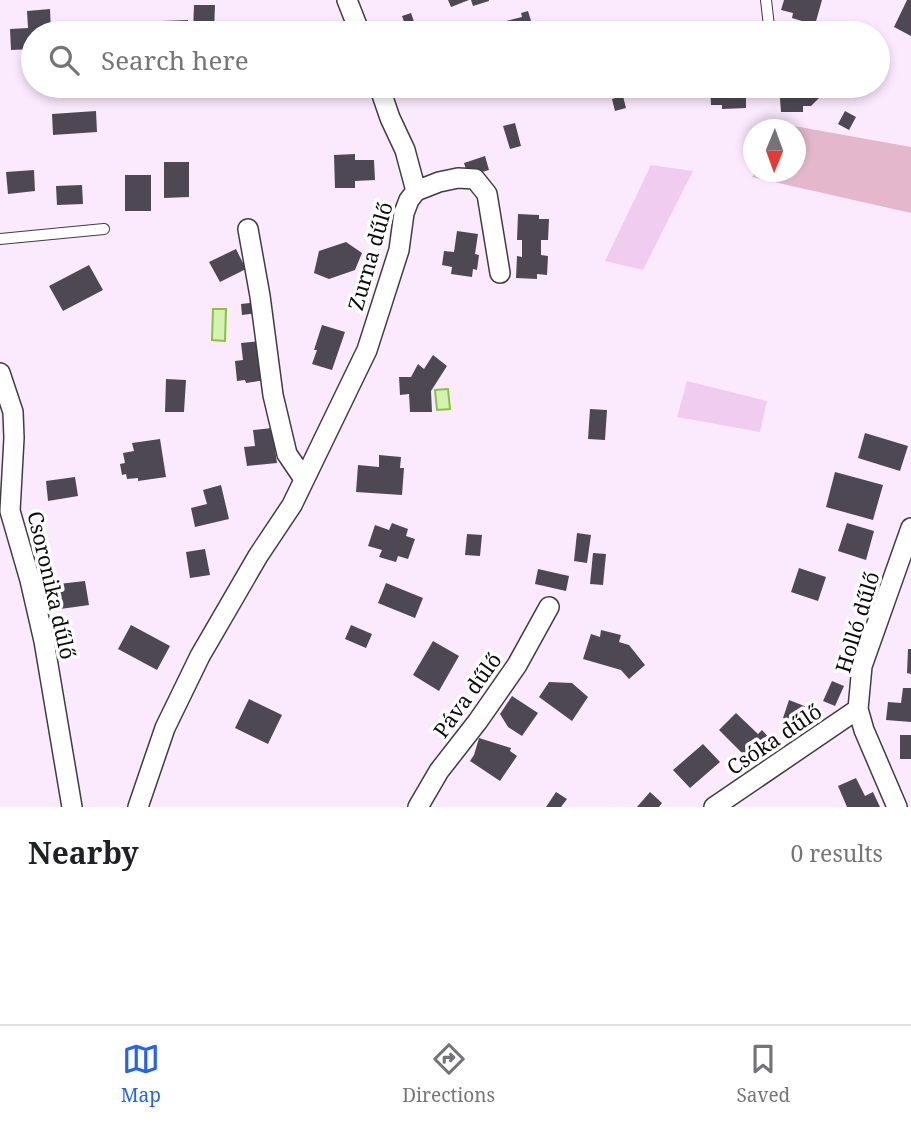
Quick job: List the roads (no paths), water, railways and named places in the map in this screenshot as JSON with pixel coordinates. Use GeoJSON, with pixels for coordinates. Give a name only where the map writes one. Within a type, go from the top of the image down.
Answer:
{"type":"FeatureCollection","features":[{"type":"Feature","properties":{"kind":"street"},"geometry":{"type":"LineString","coordinates":[[347,0],[355,21]]}},
{"type":"Feature","properties":{"kind":"street"},"geometry":{"type":"LineString","coordinates":[[383,98],[405,150],[416,191]]}},
{"type":"Feature","properties":{"kind":"street","name":"Zurna dűlő"},"geometry":{"type":"LineString","coordinates":[[138,807],[165,728],[200,656],[251,566],[292,505],[367,350],[398,250],[404,213],[416,191],[458,178],[475,179],[487,194],[500,273]]}},
{"type":"Feature","properties":{"kind":"street"},"geometry":{"type":"LineString","coordinates":[[248,229],[273,395],[287,454],[304,479]]}},
{"type":"Feature","properties":{"kind":"street","name":"Csoronika dűlő"},"geometry":{"type":"LineString","coordinates":[[0,373],[13,412],[10,511],[44,640],[72,807]]}},
{"type":"Feature","properties":{"kind":"street","name":"Holló dűlő"},"geometry":{"type":"LineString","coordinates":[[897,807],[864,730],[858,709],[862,666],[911,528]]}},
{"type":"Feature","properties":{"kind":"street","name":"Páva dűlő"},"geometry":{"type":"LineString","coordinates":[[418,807],[439,771],[517,665],[549,607]]}},
{"type":"Feature","properties":{"kind":"street","name":"Csóka dűlő"},"geometry":{"type":"LineString","coordinates":[[714,807],[858,709]]}},
{"type":"Feature","properties":{"kind":"lane"},"geometry":{"type":"LineString","coordinates":[[766,0],[768,21]]}},
{"type":"Feature","properties":{"kind":"lane"},"geometry":{"type":"LineString","coordinates":[[0,239],[104,229]]}}]}
